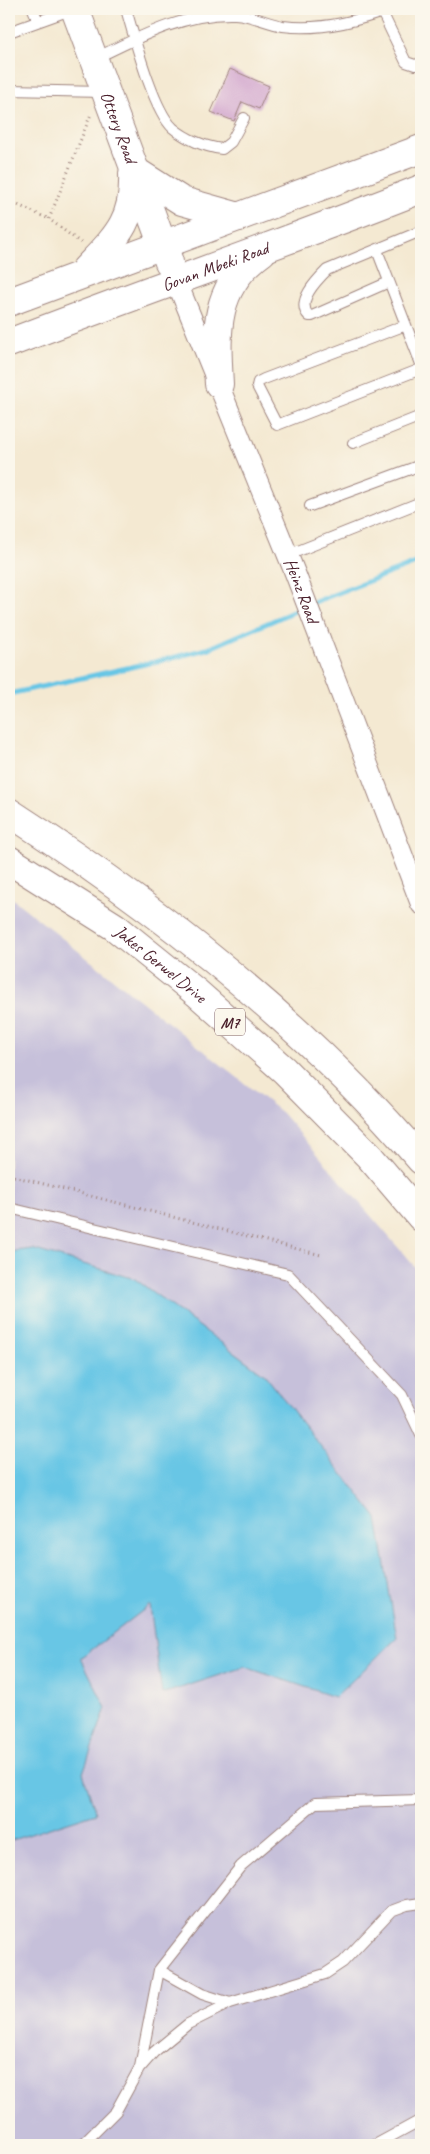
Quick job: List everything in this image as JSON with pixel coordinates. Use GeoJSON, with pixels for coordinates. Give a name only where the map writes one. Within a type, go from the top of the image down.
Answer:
{"type":"FeatureCollection","features":[{"type":"Feature","properties":{"kind":"main road","name":"Ottery Road"},"geometry":{"type":"LineString","coordinates":[[74,9],[94,59],[99,101],[133,166],[176,280]]}},
{"type":"Feature","properties":{"kind":"main road"},"geometry":{"type":"LineString","coordinates":[[9,302],[421,149]]}},
{"type":"Feature","properties":{"kind":"main road"},"geometry":{"type":"LineString","coordinates":[[133,166],[182,201],[239,217]]}},
{"type":"Feature","properties":{"kind":"main road"},"geometry":{"type":"LineString","coordinates":[[78,276],[101,255],[125,224],[130,212],[133,166]]}},
{"type":"Feature","properties":{"kind":"main road","name":"Govan Mbeki Road"},"geometry":{"type":"LineString","coordinates":[[9,342],[421,189]]}},
{"type":"Feature","properties":{"kind":"main road"},"geometry":{"type":"LineString","coordinates":[[219,384],[216,335],[224,301],[239,273],[253,259],[272,245]]}},
{"type":"Feature","properties":{"kind":"main road","name":"Jakes Gerwel Drive"},"geometry":{"type":"LineString","coordinates":[[9,812],[133,898],[222,967],[313,1048],[397,1131],[421,1160]]}},
{"type":"Feature","properties":{"kind":"main road","name":"Jakes Gerwel Drive"},"geometry":{"type":"LineString","coordinates":[[9,860],[115,928],[197,993],[284,1070],[369,1156],[421,1217]]}},
{"type":"Feature","properties":{"kind":"street","name":"Heinz Road"},"geometry":{"type":"LineString","coordinates":[[176,280],[292,564],[421,904]]}},
{"type":"Feature","properties":{"kind":"lane"},"geometry":{"type":"LineString","coordinates":[[33,9],[38,21]]}},
{"type":"Feature","properties":{"kind":"lane"},"geometry":{"type":"LineString","coordinates":[[9,32],[74,9]]}},
{"type":"Feature","properties":{"kind":"lane"},"geometry":{"type":"LineString","coordinates":[[126,9],[160,109],[171,126],[184,136],[222,149],[231,142],[244,118]]}},
{"type":"Feature","properties":{"kind":"lane"},"geometry":{"type":"LineString","coordinates":[[94,59],[149,32],[193,19],[249,12],[282,26],[308,27],[330,24],[387,10],[406,62],[409,65],[421,63]]}},
{"type":"Feature","properties":{"kind":"lane"},"geometry":{"type":"LineString","coordinates":[[9,90],[99,101]]}},
{"type":"Feature","properties":{"kind":"lane"},"geometry":{"type":"LineString","coordinates":[[389,282],[312,316],[308,316],[304,310],[304,303],[315,282],[327,270],[421,231]]}},
{"type":"Feature","properties":{"kind":"lane"},"geometry":{"type":"LineString","coordinates":[[377,250],[421,364]]}},
{"type":"Feature","properties":{"kind":"lane"},"geometry":{"type":"LineString","coordinates":[[406,325],[264,379],[258,382],[257,386],[276,425],[421,369]]}},
{"type":"Feature","properties":{"kind":"lane"},"geometry":{"type":"LineString","coordinates":[[353,443],[421,416]]}},
{"type":"Feature","properties":{"kind":"lane"},"geometry":{"type":"LineString","coordinates":[[310,506],[421,465]]}},
{"type":"Feature","properties":{"kind":"lane"},"geometry":{"type":"LineString","coordinates":[[292,564],[421,502]]}},
{"type":"Feature","properties":{"kind":"lane"},"geometry":{"type":"LineString","coordinates":[[9,1208],[288,1274],[402,1395],[421,1435]]}},
{"type":"Feature","properties":{"kind":"lane"},"geometry":{"type":"LineString","coordinates":[[139,2069],[159,1970],[241,1866],[315,1803],[421,1800]]}},
{"type":"Feature","properties":{"kind":"lane"},"geometry":{"type":"LineString","coordinates":[[82,2145],[116,2111],[139,2069],[154,2052],[188,2024],[230,2004],[325,1974],[343,1962],[391,1911],[407,1905],[421,1903]]}},
{"type":"Feature","properties":{"kind":"lane"},"geometry":{"type":"LineString","coordinates":[[159,1970],[202,1994],[230,2004]]}},
{"type":"Feature","properties":{"kind":"lane"},"geometry":{"type":"LineString","coordinates":[[375,2145],[421,2120]]}},
{"type":"Feature","properties":{"kind":"path"},"geometry":{"type":"LineString","coordinates":[[49,219],[99,101]]}},
{"type":"Feature","properties":{"kind":"path"},"geometry":{"type":"LineString","coordinates":[[9,201],[49,219],[79,240],[82,245]]}},
{"type":"Feature","properties":{"kind":"path"},"geometry":{"type":"LineString","coordinates":[[9,1175],[321,1255]]}},
{"type":"Feature","properties":{"kind":"shaded area"},"geometry":{"type":"Polygon","coordinates":[[[9,896],[282,1113],[421,1274],[421,2145],[9,2145],[9,896]]]}},
{"type":"Feature","properties":{"kind":"water"},"geometry":{"type":"Polygon","coordinates":[[[32,1249],[135,1279],[265,1375],[377,1518],[397,1638],[335,1697],[245,1667],[162,1694],[150,1605],[81,1658],[106,1708],[83,1773],[96,1813],[9,1841],[9,1252],[32,1249]]]}},
{"type":"Feature","properties":{"kind":"building"},"geometry":{"type":"Polygon","coordinates":[[[230,69],[269,86],[259,109],[242,102],[234,121],[211,112],[230,69]]]}},
{"type":"Feature","properties":{"kind":"waterway"},"geometry":{"type":"LineString","coordinates":[[312,603],[421,561]]}},
{"type":"Feature","properties":{"kind":"waterway"},"geometry":{"type":"LineString","coordinates":[[9,694],[210,648],[304,607]]}}]}
